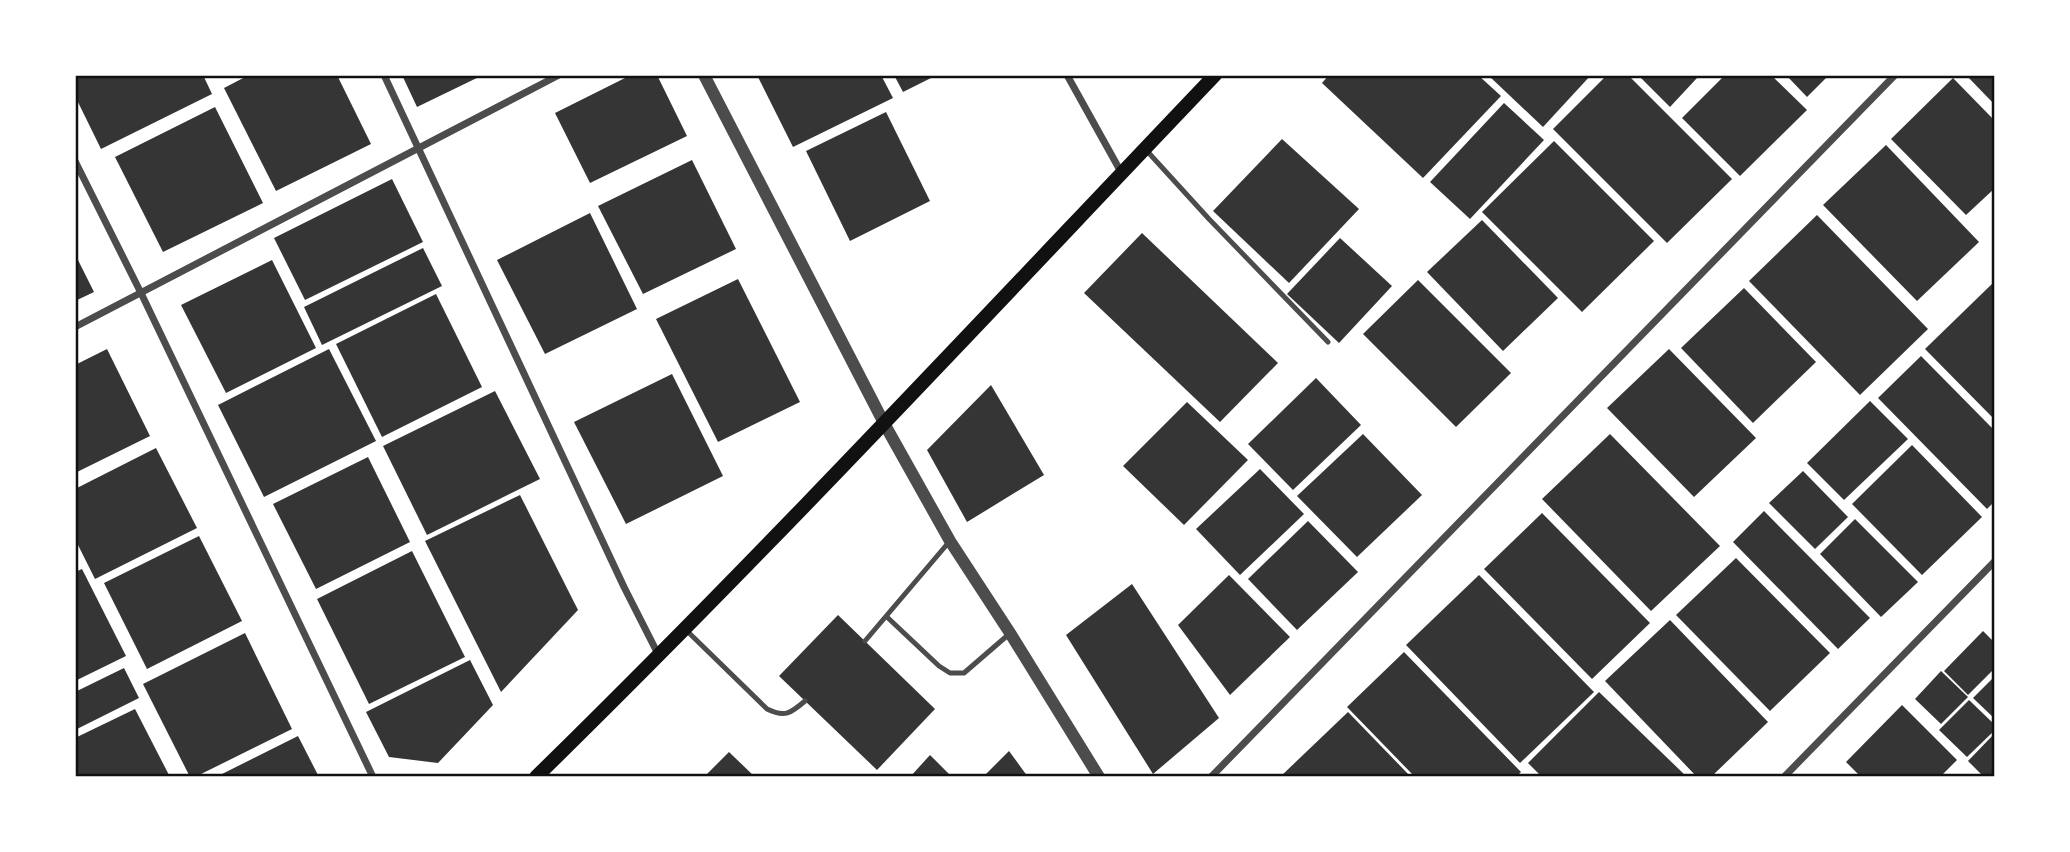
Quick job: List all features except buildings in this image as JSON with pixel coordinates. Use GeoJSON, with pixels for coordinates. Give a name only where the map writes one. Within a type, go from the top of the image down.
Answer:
{"type":"FeatureCollection","features":[{"type":"Feature","properties":{"kind":"main road"},"geometry":{"type":"LineString","coordinates":[[536,777],[686,630],[885,425],[1215,75]]}},
{"type":"Feature","properties":{"kind":"street"},"geometry":{"type":"LineString","coordinates":[[384,75],[624,587],[659,656]]}},
{"type":"Feature","properties":{"kind":"street"},"geometry":{"type":"LineString","coordinates":[[75,327],[559,75]]}},
{"type":"Feature","properties":{"kind":"street"},"geometry":{"type":"LineString","coordinates":[[704,75],[885,425],[950,541],[1098,777]]}},
{"type":"Feature","properties":{"kind":"street"},"geometry":{"type":"LineString","coordinates":[[1068,75],[1121,172]]}},
{"type":"Feature","properties":{"kind":"street"},"geometry":{"type":"LineString","coordinates":[[1211,777],[1895,75]]}},
{"type":"Feature","properties":{"kind":"street"},"geometry":{"type":"LineString","coordinates":[[75,161],[373,777]]}},
{"type":"Feature","properties":{"kind":"street"},"geometry":{"type":"LineString","coordinates":[[1784,777],[1995,561]]}},
{"type":"Feature","properties":{"kind":"lane"},"geometry":{"type":"LineString","coordinates":[[1145,149],[1328,342]]}},
{"type":"Feature","properties":{"kind":"lane"},"geometry":{"type":"LineString","coordinates":[[865,641],[950,541]]}},
{"type":"Feature","properties":{"kind":"lane"},"geometry":{"type":"LineString","coordinates":[[887,617],[950,673],[964,673],[1010,633]]}},
{"type":"Feature","properties":{"kind":"lane"},"geometry":{"type":"LineString","coordinates":[[686,630],[767,709],[778,714],[792,712],[805,701]]}}]}
